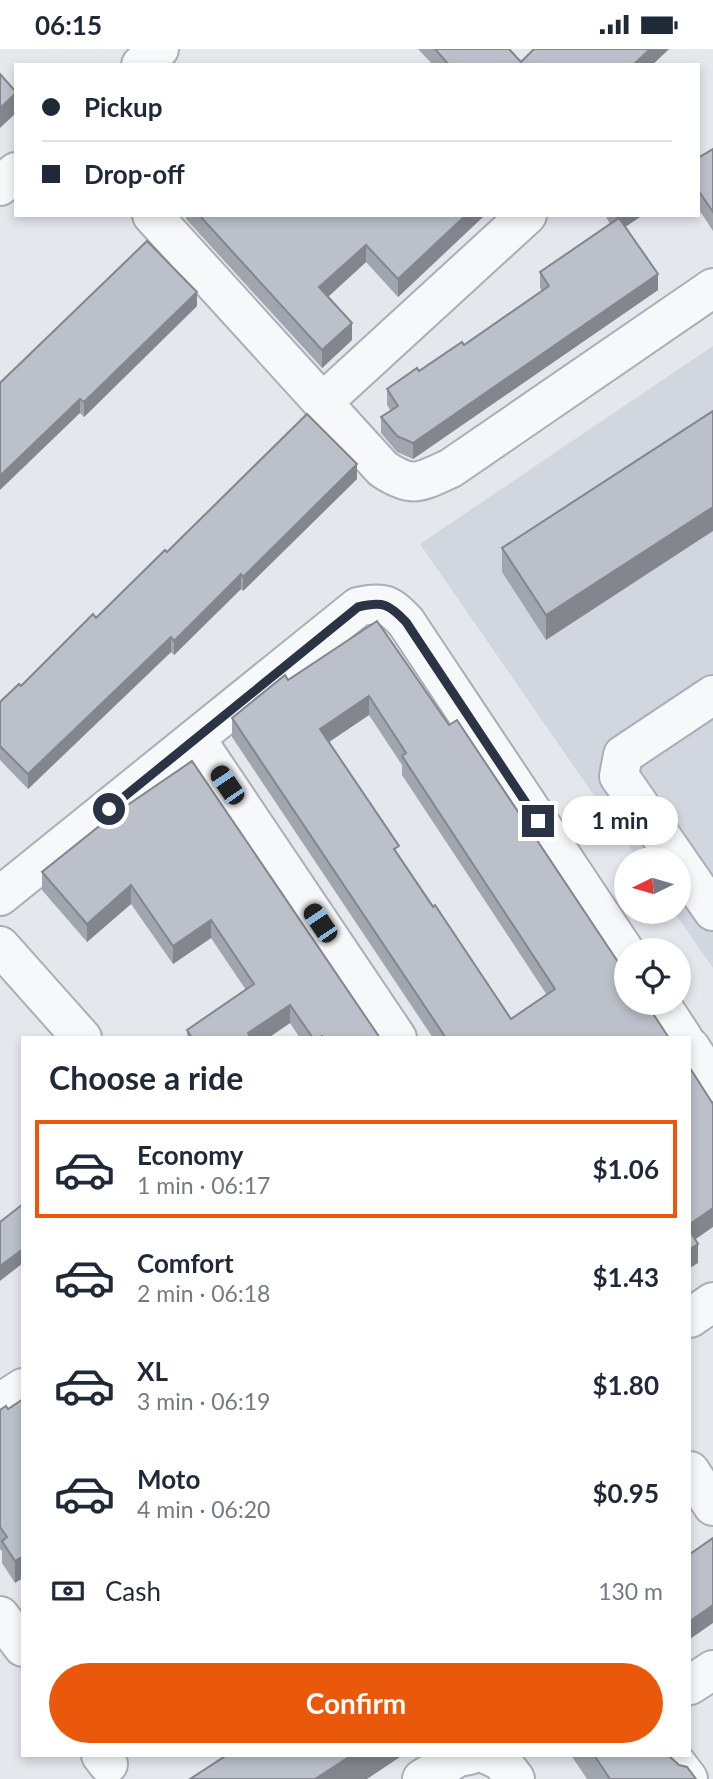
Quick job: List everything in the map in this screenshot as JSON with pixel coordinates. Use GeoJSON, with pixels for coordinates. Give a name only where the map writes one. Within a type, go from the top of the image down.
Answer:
{"type":"FeatureCollection","features":[{"type":"Feature","properties":{"kind":"street"},"geometry":{"type":"LineString","coordinates":[[143,63],[159,49]]}},
{"type":"Feature","properties":{"kind":"street"},"geometry":{"type":"LineString","coordinates":[[0,186],[14,174]]}},
{"type":"Feature","properties":{"kind":"street"},"geometry":{"type":"LineString","coordinates":[[154,217],[383,469],[399,480],[420,482],[451,468],[713,288]]}},
{"type":"Feature","properties":{"kind":"street"},"geometry":{"type":"LineString","coordinates":[[323,402],[525,217]]}},
{"type":"Feature","properties":{"kind":"street"},"geometry":{"type":"LineString","coordinates":[[0,896],[358,607],[375,603],[391,607],[406,622],[616,938]]}},
{"type":"Feature","properties":{"kind":"street"},"geometry":{"type":"LineString","coordinates":[[668,847],[619,776],[623,755],[713,695]]}},
{"type":"Feature","properties":{"kind":"street"},"geometry":{"type":"LineString","coordinates":[[195,739],[396,1036]]}},
{"type":"Feature","properties":{"kind":"street"},"geometry":{"type":"LineString","coordinates":[[691,880],[713,911]]}},
{"type":"Feature","properties":{"kind":"street"},"geometry":{"type":"LineString","coordinates":[[0,946],[80,1036]]}},
{"type":"Feature","properties":{"kind":"street"},"geometry":{"type":"LineString","coordinates":[[668,1015],[682,1036]]}},
{"type":"Feature","properties":{"kind":"street"},"geometry":{"type":"LineString","coordinates":[[691,1049],[713,1082]]}},
{"type":"Feature","properties":{"kind":"street"},"geometry":{"type":"LineString","coordinates":[[691,1317],[713,1302]]}},
{"type":"Feature","properties":{"kind":"street"},"geometry":{"type":"LineString","coordinates":[[0,1403],[21,1389]]}},
{"type":"Feature","properties":{"kind":"street"},"geometry":{"type":"LineString","coordinates":[[691,1473],[713,1506]]}},
{"type":"Feature","properties":{"kind":"street"},"geometry":{"type":"LineString","coordinates":[[0,1616],[21,1644]]}},
{"type":"Feature","properties":{"kind":"street"},"geometry":{"type":"LineString","coordinates":[[691,1684],[713,1670]]}},
{"type":"Feature","properties":{"kind":"street"},"geometry":{"type":"LineString","coordinates":[[422,1779],[458,1757],[494,1761]]}},
{"type":"Feature","properties":{"kind":"street"},"geometry":{"type":"LineString","coordinates":[[672,1757],[688,1779]]}},
{"type":"Feature","properties":{"kind":"shaded area"},"geometry":{"type":"Polygon","coordinates":[[[713,346],[713,968],[682,924],[691,924],[691,847],[630,847],[420,544],[713,346]]]}},
{"type":"Feature","properties":{"kind":"building"},"geometry":{"type":"Polygon","coordinates":[[[435,49],[509,49],[521,62],[534,49],[650,49],[635,63],[447,63],[435,49]]]}},
{"type":"Feature","properties":{"kind":"building"},"geometry":{"type":"Polygon","coordinates":[[[0,74],[14,90],[14,95],[0,108],[0,74]]]}},
{"type":"Feature","properties":{"kind":"building"},"geometry":{"type":"Polygon","coordinates":[[[713,149],[713,212],[700,193],[700,157],[713,149]]]}},
{"type":"Feature","properties":{"kind":"building"},"geometry":{"type":"Polygon","coordinates":[[[201,217],[464,217],[398,279],[366,245],[319,287],[352,323],[322,350],[201,217]]]}},
{"type":"Feature","properties":{"kind":"building"},"geometry":{"type":"Polygon","coordinates":[[[619,218],[658,274],[413,443],[397,436],[381,417],[398,406],[387,389],[462,342],[464,345],[549,286],[540,272],[619,218]]]}},
{"type":"Feature","properties":{"kind":"building"},"geometry":{"type":"Polygon","coordinates":[[[147,241],[197,292],[84,402],[80,399],[0,476],[0,383],[147,241]]]}},
{"type":"Feature","properties":{"kind":"building"},"geometry":{"type":"Polygon","coordinates":[[[713,411],[713,507],[546,615],[502,548],[713,411]]]}},
{"type":"Feature","properties":{"kind":"building"},"geometry":{"type":"Polygon","coordinates":[[[307,414],[357,464],[243,577],[241,574],[174,641],[171,637],[28,774],[0,746],[0,702],[19,684],[21,686],[93,614],[96,618],[165,550],[167,552],[307,414]]]}},
{"type":"Feature","properties":{"kind":"building"},"geometry":{"type":"Polygon","coordinates":[[[377,621],[449,725],[457,720],[614,956],[614,1015],[654,1015],[668,1036],[445,1036],[232,718],[285,675],[288,680],[377,621]],[[369,696],[320,729],[399,846],[394,849],[511,1019],[555,989],[402,756],[406,753],[369,696]]]}},
{"type":"Feature","properties":{"kind":"building"},"geometry":{"type":"Polygon","coordinates":[[[192,761],[379,1036],[312,1036],[290,1005],[248,1033],[250,1036],[191,1036],[187,1030],[254,984],[211,920],[173,946],[131,885],[87,924],[42,872],[113,815],[192,761]]]}},
{"type":"Feature","properties":{"kind":"building"},"geometry":{"type":"Polygon","coordinates":[[[691,1070],[713,1104],[713,1208],[691,1223],[691,1070]]]}},
{"type":"Feature","properties":{"kind":"building"},"geometry":{"type":"Polygon","coordinates":[[[21,1206],[21,1250],[0,1266],[0,1222],[21,1206]]]}},
{"type":"Feature","properties":{"kind":"building"},"geometry":{"type":"Polygon","coordinates":[[[691,1233],[698,1244],[691,1248],[691,1233]]]}},
{"type":"Feature","properties":{"kind":"building"},"geometry":{"type":"Polygon","coordinates":[[[21,1400],[21,1557],[15,1561],[2,1541],[7,1537],[0,1527],[0,1410],[6,1406],[8,1409],[21,1400]]]}},
{"type":"Feature","properties":{"kind":"building"},"geometry":{"type":"Polygon","coordinates":[[[713,1538],[713,1605],[691,1620],[691,1553],[713,1538]]]}},
{"type":"Feature","properties":{"kind":"building"},"geometry":{"type":"Polygon","coordinates":[[[224,1757],[349,1757],[315,1779],[190,1779],[224,1757]]]}},
{"type":"Feature","properties":{"kind":"building"},"geometry":{"type":"Polygon","coordinates":[[[595,1757],[670,1757],[679,1765],[687,1767],[696,1779],[610,1779],[595,1757]]]}},
{"type":"Feature","properties":{"kind":"route"},"geometry":{"type":"LineString","coordinates":[[109,809],[358,607],[375,603],[391,607],[406,622],[538,821]]}}]}
